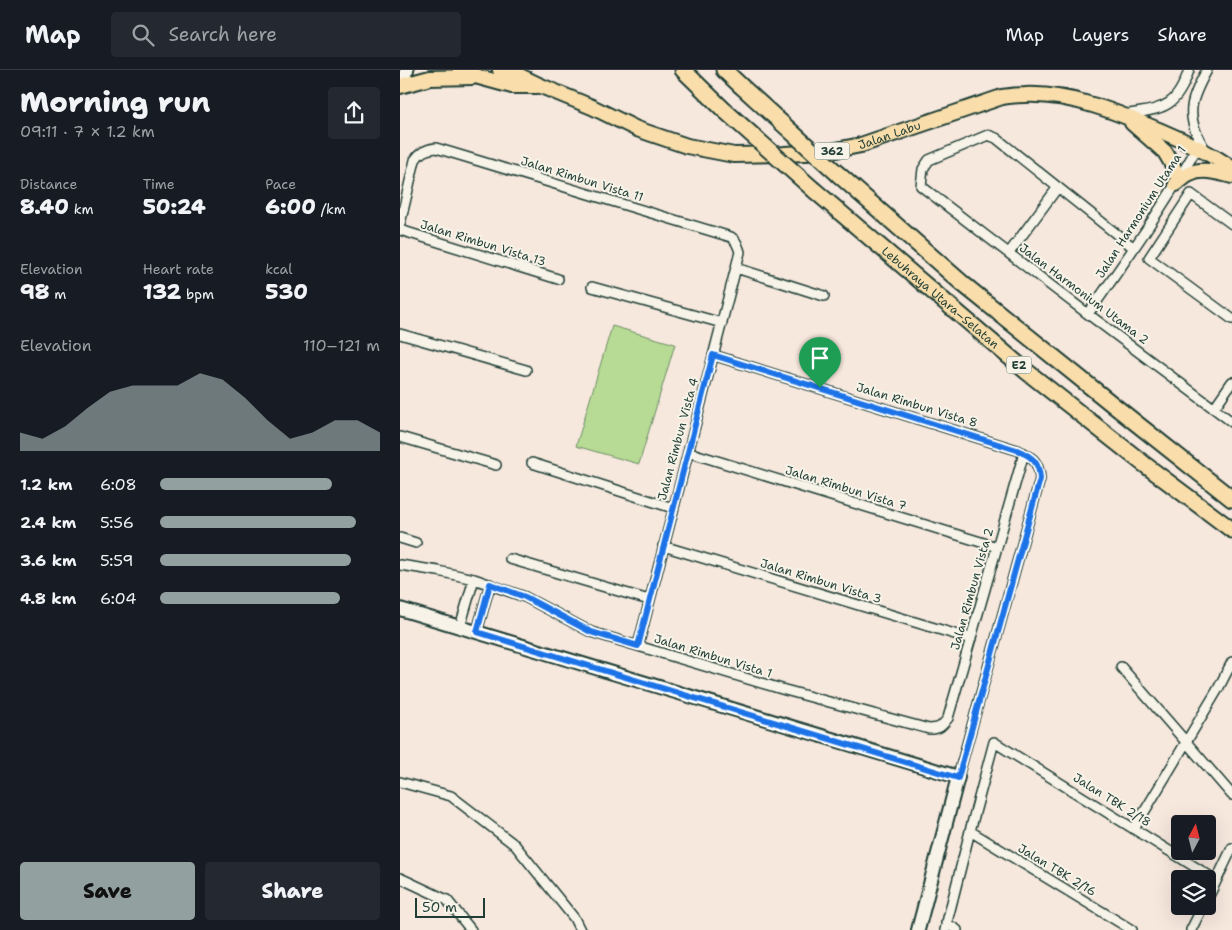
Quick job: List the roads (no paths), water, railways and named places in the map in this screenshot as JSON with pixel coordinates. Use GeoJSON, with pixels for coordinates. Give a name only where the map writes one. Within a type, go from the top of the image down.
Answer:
{"type":"FeatureCollection","features":[{"type":"Feature","properties":{"kind":"highway","name":"Lebuhraya Utara–Selatan"},"geometry":{"type":"LineString","coordinates":[[683,70],[723,109],[814,190],[1026,371],[1144,464],[1232,530]]}},
{"type":"Feature","properties":{"kind":"highway","name":"Lebuhraya Utara–Selatan"},"geometry":{"type":"LineString","coordinates":[[724,70],[963,284],[1232,499]]}},
{"type":"Feature","properties":{"kind":"main road","name":"Jalan Labu"},"geometry":{"type":"LineString","coordinates":[[460,70],[512,86],[541,86]]}},
{"type":"Feature","properties":{"kind":"main road","name":"Jalan Labu"},"geometry":{"type":"LineString","coordinates":[[500,70],[518,75],[637,129],[687,146],[734,155],[826,152],[861,145],[1002,97],[1025,95],[1056,97],[1090,104],[1124,115],[1184,141],[1232,168]]}},
{"type":"Feature","properties":{"kind":"main road"},"geometry":{"type":"LineString","coordinates":[[400,85],[430,78],[479,77]]}},
{"type":"Feature","properties":{"kind":"main road"},"geometry":{"type":"LineString","coordinates":[[1124,115],[1165,152],[1172,164],[1178,182],[1191,173],[1196,172],[1214,172],[1232,176]]}},
{"type":"Feature","properties":{"kind":"street"},"geometry":{"type":"LineString","coordinates":[[400,85],[407,70]]}},
{"type":"Feature","properties":{"kind":"street"},"geometry":{"type":"LineString","coordinates":[[1124,115],[1157,109],[1171,103],[1181,89],[1189,70]]}},
{"type":"Feature","properties":{"kind":"street"},"geometry":{"type":"LineString","coordinates":[[1202,151],[1193,119],[1192,106],[1206,70]]}},
{"type":"Feature","properties":{"kind":"street","name":"Jalan Harmonium Utama 2"},"geometry":{"type":"LineString","coordinates":[[1058,187],[996,138],[988,135],[929,160],[923,169],[921,186],[1232,422]]}},
{"type":"Feature","properties":{"kind":"street","name":"Jalan Rimbun Vista 11"},"geometry":{"type":"LineString","coordinates":[[400,224],[415,160],[422,152],[436,148],[731,237],[735,240]]}},
{"type":"Feature","properties":{"kind":"street","name":"Jalan Harmonium Utama 1"},"geometry":{"type":"LineString","coordinates":[[1088,314],[1178,182],[1202,151]]}},
{"type":"Feature","properties":{"kind":"street"},"geometry":{"type":"LineString","coordinates":[[1009,253],[1058,187],[1134,248]]}},
{"type":"Feature","properties":{"kind":"street"},"geometry":{"type":"LineString","coordinates":[[1232,224],[1191,194],[1149,258],[1232,319]]}},
{"type":"Feature","properties":{"kind":"street","name":"Jalan Rimbun Vista 13"},"geometry":{"type":"LineString","coordinates":[[400,230],[558,279]]}},
{"type":"Feature","properties":{"kind":"street","name":"Jalan Rimbun Vista 4"},"geometry":{"type":"LineString","coordinates":[[638,646],[740,252],[735,240]]}},
{"type":"Feature","properties":{"kind":"street"},"geometry":{"type":"LineString","coordinates":[[736,268],[824,296]]}},
{"type":"Feature","properties":{"kind":"street"},"geometry":{"type":"LineString","coordinates":[[592,287],[722,323]]}},
{"type":"Feature","properties":{"kind":"street"},"geometry":{"type":"LineString","coordinates":[[400,334],[526,370]]}},
{"type":"Feature","properties":{"kind":"street","name":"Jalan Rimbun Vista 8"},"geometry":{"type":"LineString","coordinates":[[713,355],[1024,453]]}},
{"type":"Feature","properties":{"kind":"street"},"geometry":{"type":"LineString","coordinates":[[1214,408],[1232,382]]}},
{"type":"Feature","properties":{"kind":"street"},"geometry":{"type":"LineString","coordinates":[[400,437],[496,465]]}},
{"type":"Feature","properties":{"kind":"street","name":"Jalan Rimbun Vista 7"},"geometry":{"type":"LineString","coordinates":[[688,452],[997,547]]}},
{"type":"Feature","properties":{"kind":"street"},"geometry":{"type":"LineString","coordinates":[[918,930],[1040,479],[1040,468],[1033,459],[1024,453]]}},
{"type":"Feature","properties":{"kind":"street","name":"Jalan Rimbun Vista 2"},"geometry":{"type":"LineString","coordinates":[[937,729],[948,718],[1024,453]]}},
{"type":"Feature","properties":{"kind":"street"},"geometry":{"type":"LineString","coordinates":[[532,463],[673,508]]}},
{"type":"Feature","properties":{"kind":"street"},"geometry":{"type":"LineString","coordinates":[[400,538],[416,542]]}},
{"type":"Feature","properties":{"kind":"street","name":"Jalan Rimbun Vista 3"},"geometry":{"type":"LineString","coordinates":[[664,546],[970,639]]}},
{"type":"Feature","properties":{"kind":"street"},"geometry":{"type":"LineString","coordinates":[[510,559],[650,600]]}},
{"type":"Feature","properties":{"kind":"street","name":"Jalan Rimbun Vista 1"},"geometry":{"type":"LineString","coordinates":[[400,565],[438,571],[490,584],[525,597],[591,632],[785,690],[929,729],[937,729]]}},
{"type":"Feature","properties":{"kind":"street"},"geometry":{"type":"LineString","coordinates":[[460,627],[474,579]]}},
{"type":"Feature","properties":{"kind":"street"},"geometry":{"type":"LineString","coordinates":[[477,632],[490,584]]}},
{"type":"Feature","properties":{"kind":"street"},"geometry":{"type":"LineString","coordinates":[[400,609],[958,778]]}},
{"type":"Feature","properties":{"kind":"street"},"geometry":{"type":"LineString","coordinates":[[1134,829],[1218,689],[1232,662]]}},
{"type":"Feature","properties":{"kind":"street"},"geometry":{"type":"LineString","coordinates":[[1121,667],[1232,796]]}},
{"type":"Feature","properties":{"kind":"street","name":"Jalan TBK 2/18"},"geometry":{"type":"LineString","coordinates":[[970,831],[994,742],[1200,870]]}},
{"type":"Feature","properties":{"kind":"street"},"geometry":{"type":"LineString","coordinates":[[400,782],[451,796],[515,845],[574,918],[580,930]]}},
{"type":"Feature","properties":{"kind":"street"},"geometry":{"type":"LineString","coordinates":[[957,930],[945,927],[970,831]]}},
{"type":"Feature","properties":{"kind":"street","name":"Jalan TBK 2/16"},"geometry":{"type":"LineString","coordinates":[[970,831],[1132,930]]}},
{"type":"Feature","properties":{"kind":"street"},"geometry":{"type":"LineString","coordinates":[[1216,880],[1232,848]]}},
{"type":"Feature","properties":{"kind":"street"},"geometry":{"type":"LineString","coordinates":[[400,878],[447,900],[471,930]]}},
{"type":"Feature","properties":{"kind":"street"},"geometry":{"type":"LineString","coordinates":[[1191,930],[1198,915]]}}]}
